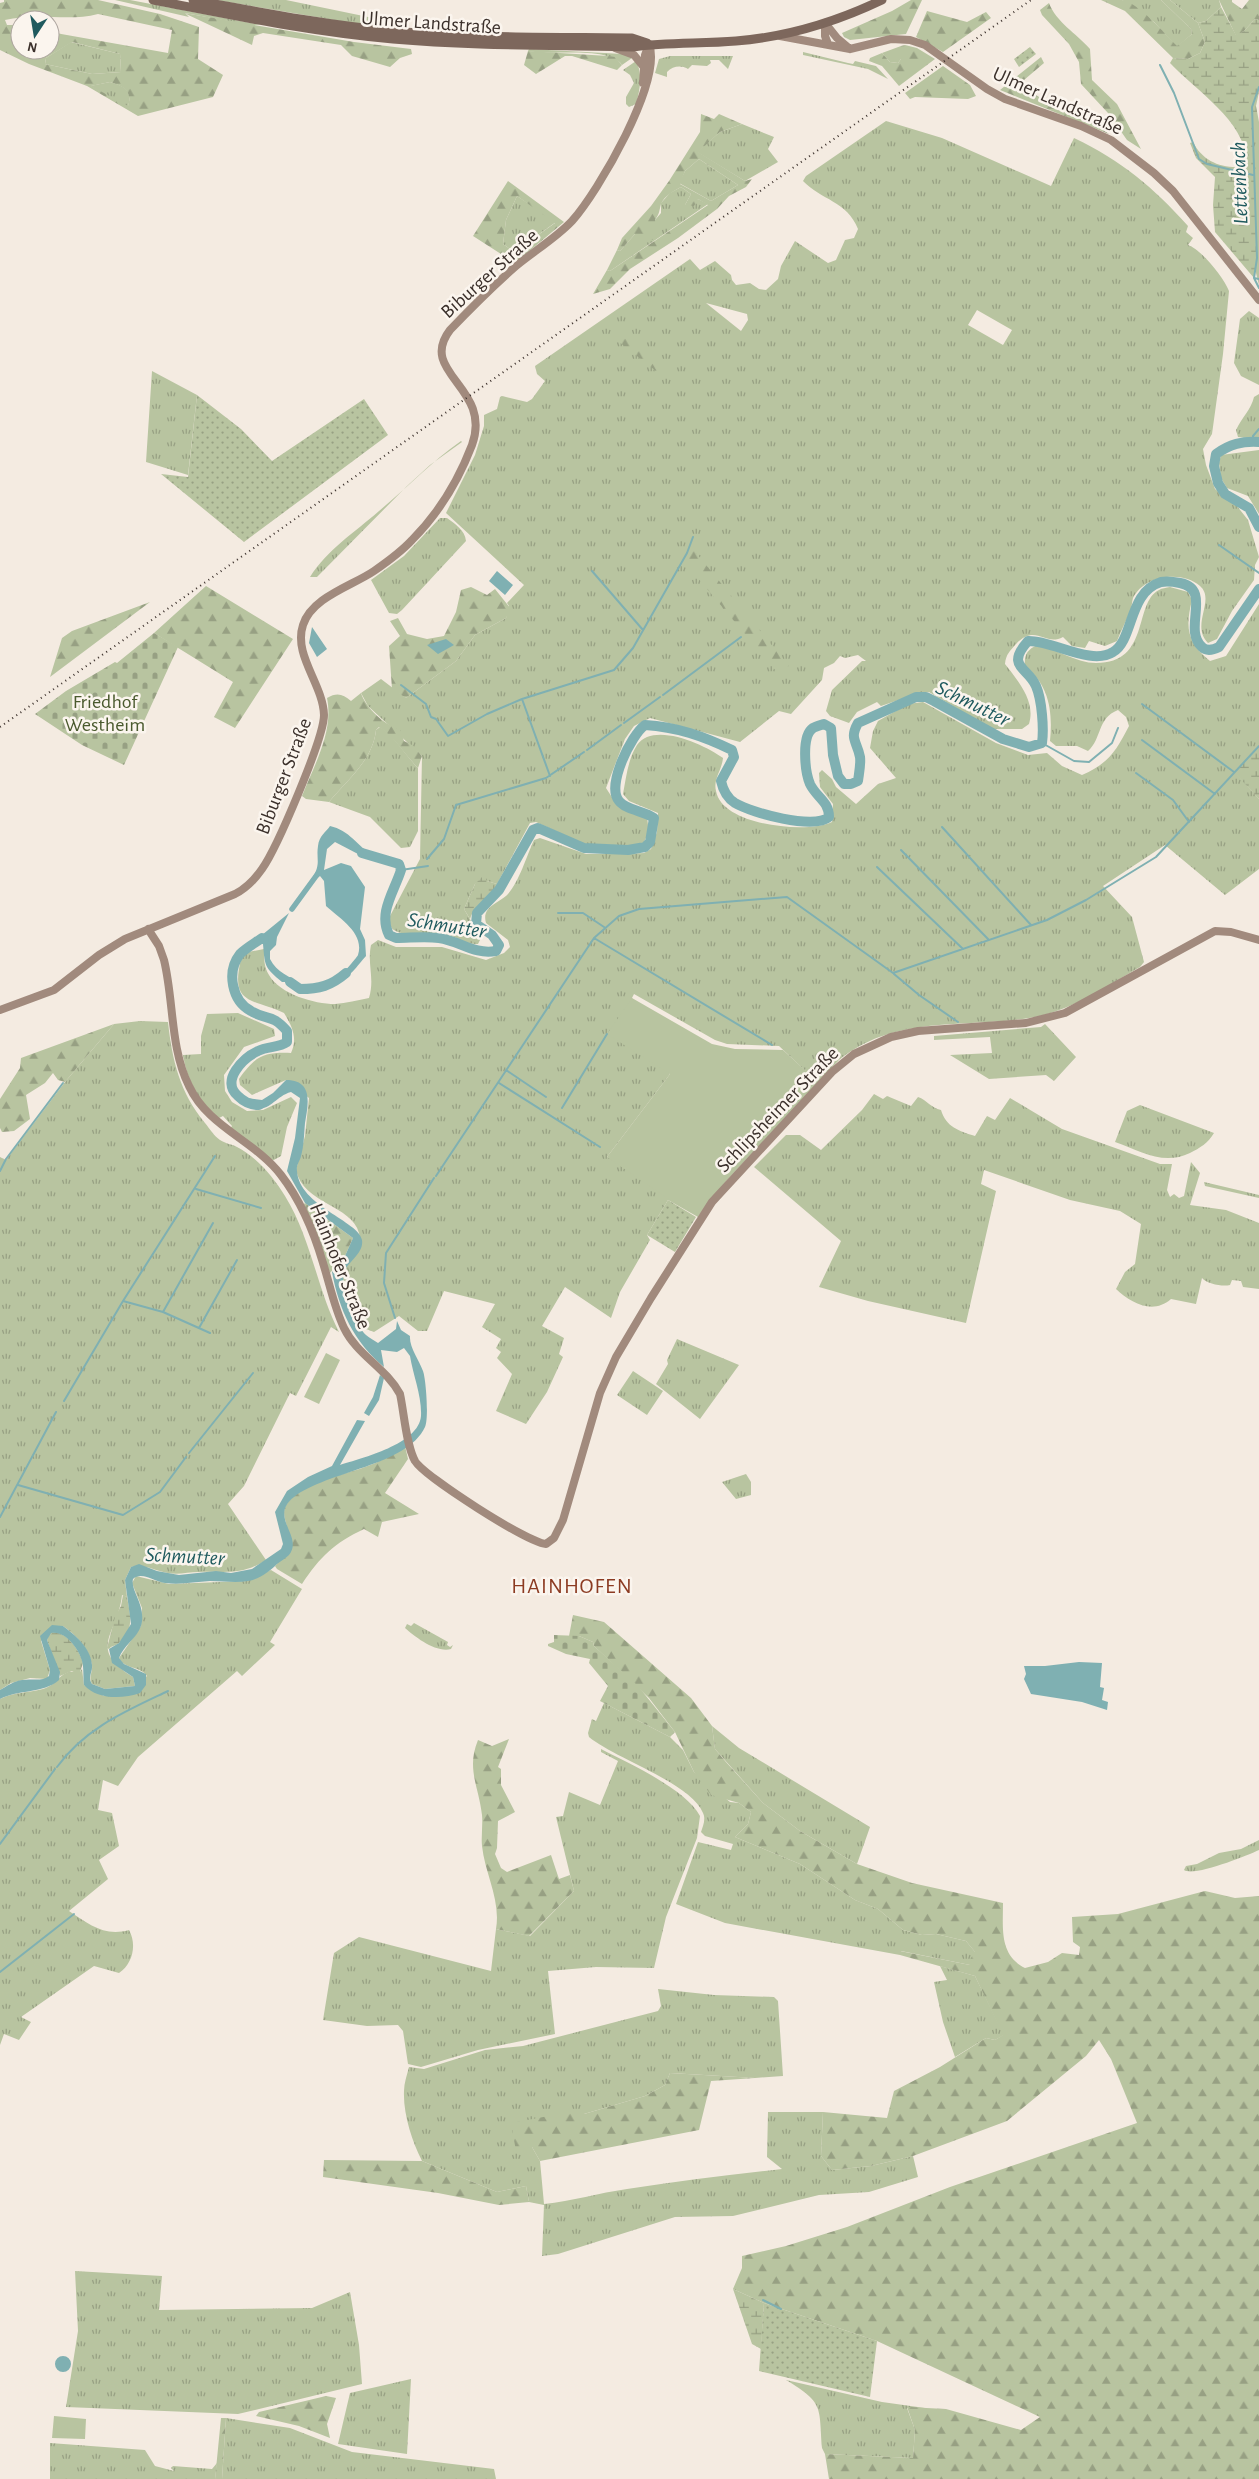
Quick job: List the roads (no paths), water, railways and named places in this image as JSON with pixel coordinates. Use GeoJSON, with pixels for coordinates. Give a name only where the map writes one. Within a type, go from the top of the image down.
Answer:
{"type":"FeatureCollection","features":[{"type":"Feature","properties":{"kind":"main road","name":"Ulmer Landstraße"},"geometry":{"type":"LineString","coordinates":[[153,0],[268,22],[384,38],[456,43],[634,47],[649,44],[722,42],[776,36],[825,23],[882,0]]}},
{"type":"Feature","properties":{"kind":"main road","name":"Ulmer Landstraße"},"geometry":{"type":"LineString","coordinates":[[193,0],[339,25],[394,31],[632,38],[649,44]]}},
{"type":"Feature","properties":{"kind":"street"},"geometry":{"type":"LineString","coordinates":[[825,23],[825,36],[828,44]]}},
{"type":"Feature","properties":{"kind":"street"},"geometry":{"type":"LineString","coordinates":[[825,23],[837,38],[850,49]]}},
{"type":"Feature","properties":{"kind":"street"},"geometry":{"type":"LineString","coordinates":[[776,36],[850,49]]}},
{"type":"Feature","properties":{"kind":"street","name":"Ulmer Landstraße"},"geometry":{"type":"LineString","coordinates":[[850,49],[890,39],[910,40],[925,45],[987,89],[1005,99],[1069,121],[1111,140],[1148,167],[1173,191],[1259,300]]}},
{"type":"Feature","properties":{"kind":"street","name":"Biburger Straße"},"geometry":{"type":"LineString","coordinates":[[642,95],[644,55],[649,44]]}},
{"type":"Feature","properties":{"kind":"street","name":"Biburger Straße"},"geometry":{"type":"LineString","coordinates":[[0,1010],[52,991],[113,946],[148,929],[236,894],[251,883],[266,863],[314,751],[324,716],[322,701],[301,640],[306,619],[318,604],[391,558],[412,540],[438,509],[450,490],[472,444],[477,418],[472,403],[443,361],[440,352],[442,342],[450,330],[514,267],[566,226],[593,192],[617,151],[642,95],[652,61],[649,44]]}},
{"type":"Feature","properties":{"kind":"street"},"geometry":{"type":"LineString","coordinates":[[608,46],[634,55],[644,66]]}},
{"type":"Feature","properties":{"kind":"street","name":"Hainhofer Straße"},"geometry":{"type":"LineString","coordinates":[[148,929],[159,946],[164,960],[180,1062],[188,1086],[207,1113],[264,1156],[289,1187],[312,1231],[345,1330],[368,1359],[387,1375],[400,1394],[412,1453],[419,1466],[466,1501],[546,1544]]}},
{"type":"Feature","properties":{"kind":"street","name":"Schlipsheimer Straße"},"geometry":{"type":"LineString","coordinates":[[546,1544],[554,1538],[563,1520],[600,1393],[616,1357],[651,1298],[697,1224],[726,1185],[832,1072],[854,1054],[891,1037],[918,1032],[1026,1023],[1065,1013],[1215,932],[1231,932],[1259,940]]}},
{"type":"Feature","properties":{"kind":"water"},"geometry":{"type":"Polygon","coordinates":[[[497,571],[513,585],[505,595],[489,581],[497,571]]]}},
{"type":"Feature","properties":{"kind":"water"},"geometry":{"type":"Polygon","coordinates":[[[312,627],[327,649],[317,657],[309,643],[312,627]]]}},
{"type":"Feature","properties":{"kind":"water"},"geometry":{"type":"Polygon","coordinates":[[[446,639],[454,645],[438,654],[427,645],[446,639]]]}},
{"type":"Feature","properties":{"kind":"water"},"geometry":{"type":"Polygon","coordinates":[[[330,826],[343,831],[373,856],[358,854],[335,842],[327,849],[324,870],[341,863],[351,866],[365,887],[360,929],[365,940],[366,956],[349,975],[336,982],[357,957],[359,947],[358,940],[350,927],[326,906],[324,881],[320,876],[316,879],[313,877],[318,864],[318,850],[321,837],[330,826]]]}},
{"type":"Feature","properties":{"kind":"water"},"geometry":{"type":"Polygon","coordinates":[[[289,913],[277,937],[276,945],[270,951],[270,959],[280,971],[300,984],[300,989],[287,982],[282,982],[272,973],[266,966],[263,944],[252,943],[289,913]]]}},
{"type":"Feature","properties":{"kind":"water"},"geometry":{"type":"Polygon","coordinates":[[[286,1080],[301,1084],[305,1089],[308,1101],[303,1144],[297,1169],[300,1183],[318,1203],[351,1226],[362,1240],[361,1249],[344,1272],[344,1286],[349,1305],[362,1330],[367,1336],[378,1343],[396,1329],[397,1321],[401,1330],[410,1336],[413,1349],[424,1375],[427,1407],[425,1427],[416,1440],[402,1451],[308,1488],[294,1497],[287,1504],[284,1512],[292,1541],[292,1548],[288,1556],[260,1577],[243,1582],[210,1581],[176,1584],[161,1582],[144,1576],[133,1579],[134,1589],[142,1612],[141,1626],[119,1658],[124,1664],[146,1674],[146,1685],[140,1693],[110,1697],[89,1690],[84,1685],[82,1661],[75,1646],[61,1634],[51,1633],[47,1640],[60,1672],[59,1680],[38,1690],[0,1699],[0,1690],[13,1683],[43,1679],[49,1676],[50,1670],[40,1636],[52,1625],[63,1626],[86,1648],[91,1659],[90,1679],[92,1684],[105,1689],[135,1686],[133,1677],[112,1663],[109,1649],[119,1643],[131,1624],[125,1580],[131,1567],[139,1564],[157,1571],[179,1575],[216,1571],[231,1573],[252,1569],[281,1549],[283,1544],[275,1512],[287,1491],[308,1477],[332,1466],[357,1420],[365,1421],[340,1465],[375,1454],[400,1442],[418,1426],[421,1416],[420,1401],[410,1356],[404,1348],[397,1352],[381,1350],[384,1367],[356,1336],[339,1299],[332,1272],[345,1256],[353,1238],[305,1203],[287,1171],[295,1138],[300,1098],[291,1092],[261,1109],[247,1107],[247,1098],[262,1100],[273,1093],[286,1080]]]}},
{"type":"Feature","properties":{"kind":"water"},"geometry":{"type":"Polygon","coordinates":[[[380,1375],[384,1378],[379,1400],[369,1416],[364,1413],[373,1397],[380,1375]]]}},
{"type":"Feature","properties":{"kind":"water"},"geometry":{"type":"Polygon","coordinates":[[[1079,1662],[1102,1663],[1100,1687],[1104,1688],[1102,1700],[1108,1702],[1107,1710],[1082,1702],[1031,1694],[1024,1679],[1026,1674],[1024,1666],[1045,1666],[1079,1662]]]}},
{"type":"Feature","properties":{"kind":"water"},"geometry":{"type":"Polygon","coordinates":[[[60,2356],[66,2356],[71,2361],[69,2370],[60,2372],[55,2367],[55,2361],[60,2356]]]}},
{"type":"Feature","properties":{"kind":"waterway"},"geometry":{"type":"LineString","coordinates":[[1160,65],[1174,93],[1199,159],[1207,164],[1253,175]]}},
{"type":"Feature","properties":{"kind":"waterway","name":"Lettenbach"},"geometry":{"type":"LineString","coordinates":[[1259,87],[1252,107],[1257,258],[1254,278],[1259,288]]}},
{"type":"Feature","properties":{"kind":"waterway","name":"Lettenbach"},"geometry":{"type":"LineString","coordinates":[[1254,278],[1259,279]]}},
{"type":"Feature","properties":{"kind":"waterway","name":"Lettenbach"},"geometry":{"type":"LineString","coordinates":[[1253,442],[1253,436],[1259,429]]}},
{"type":"Feature","properties":{"kind":"waterway","name":"Schmutter"},"geometry":{"type":"LineString","coordinates":[[1259,442],[1247,442],[1226,448],[1216,454],[1214,466],[1218,483],[1225,494],[1249,508],[1259,527]]}},
{"type":"Feature","properties":{"kind":"waterway"},"geometry":{"type":"LineString","coordinates":[[550,776],[522,699],[614,670],[633,648],[687,553],[693,537]]}},
{"type":"Feature","properties":{"kind":"waterway"},"geometry":{"type":"LineString","coordinates":[[1219,545],[1259,573]]}},
{"type":"Feature","properties":{"kind":"waterway"},"geometry":{"type":"LineString","coordinates":[[592,571],[643,630]]}},
{"type":"Feature","properties":{"kind":"waterway","name":"Schmutter"},"geometry":{"type":"LineString","coordinates":[[362,853],[399,864],[401,870],[386,911],[385,919],[389,935],[396,938],[439,938],[481,951],[496,951],[499,945],[492,935],[476,924],[477,913],[499,890],[533,830],[538,828],[584,848],[628,850],[645,847],[650,842],[654,818],[622,804],[616,794],[618,773],[627,749],[645,725],[690,733],[732,750],[734,757],[721,781],[726,794],[735,803],[783,819],[810,822],[821,821],[829,817],[827,807],[810,784],[805,754],[807,738],[809,732],[814,727],[824,724],[831,728],[833,755],[838,776],[844,784],[858,781],[860,757],[854,740],[855,728],[858,723],[916,697],[926,697],[1003,739],[1029,747],[1042,743],[1042,714],[1038,692],[1036,686],[1018,662],[1018,656],[1028,641],[1048,644],[1083,654],[1104,656],[1120,646],[1143,595],[1150,587],[1161,582],[1168,582],[1180,583],[1190,587],[1195,593],[1195,630],[1197,639],[1204,649],[1212,650],[1219,647],[1259,589]]}},
{"type":"Feature","properties":{"kind":"waterway"},"geometry":{"type":"LineString","coordinates":[[663,695],[741,637]]}},
{"type":"Feature","properties":{"kind":"waterway"},"geometry":{"type":"LineString","coordinates":[[401,685],[426,704],[431,717],[436,719],[448,736],[487,714],[522,699]]}},
{"type":"Feature","properties":{"kind":"waterway"},"geometry":{"type":"LineString","coordinates":[[624,723],[660,697]]}},
{"type":"Feature","properties":{"kind":"waterway"},"geometry":{"type":"LineString","coordinates":[[1142,704],[1234,772]]}},
{"type":"Feature","properties":{"kind":"waterway"},"geometry":{"type":"LineString","coordinates":[[587,750],[621,725]]}},
{"type":"Feature","properties":{"kind":"waterway"},"geometry":{"type":"LineString","coordinates":[[1042,743],[1074,761],[1089,762],[1112,743],[1118,728]]}},
{"type":"Feature","properties":{"kind":"waterway"},"geometry":{"type":"LineString","coordinates":[[1142,740],[1215,794]]}},
{"type":"Feature","properties":{"kind":"waterway"},"geometry":{"type":"LineString","coordinates":[[436,1176],[594,938],[619,916],[639,909],[787,897],[893,973],[1047,920],[1086,900],[1156,857],[1259,746]]}},
{"type":"Feature","properties":{"kind":"waterway"},"geometry":{"type":"LineString","coordinates":[[427,859],[444,839],[456,805],[546,778],[584,752]]}},
{"type":"Feature","properties":{"kind":"waterway"},"geometry":{"type":"LineString","coordinates":[[1136,773],[1173,800],[1189,822]]}},
{"type":"Feature","properties":{"kind":"waterway"},"geometry":{"type":"LineString","coordinates":[[942,827],[1031,925]]}},
{"type":"Feature","properties":{"kind":"waterway"},"geometry":{"type":"LineString","coordinates":[[901,850],[988,939]]}},
{"type":"Feature","properties":{"kind":"waterway"},"geometry":{"type":"LineString","coordinates":[[401,870],[428,866]]}},
{"type":"Feature","properties":{"kind":"waterway"},"geometry":{"type":"LineString","coordinates":[[877,867],[963,949]]}},
{"type":"Feature","properties":{"kind":"waterway","name":"Schmutter"},"geometry":{"type":"LineString","coordinates":[[292,909],[319,872]]}},
{"type":"Feature","properties":{"kind":"waterway"},"geometry":{"type":"LineString","coordinates":[[558,913],[583,913],[604,927]]}},
{"type":"Feature","properties":{"kind":"waterway","name":"Schmutter"},"geometry":{"type":"LineString","coordinates":[[259,1105],[247,1103],[238,1096],[231,1084],[232,1077],[240,1064],[252,1054],[287,1042],[287,1031],[273,1019],[257,1014],[244,1006],[235,993],[232,977],[233,969],[240,954],[262,938],[264,939]]}},
{"type":"Feature","properties":{"kind":"waterway"},"geometry":{"type":"LineString","coordinates":[[594,938],[772,1045]]}},
{"type":"Feature","properties":{"kind":"waterway","name":"Schmutter"},"geometry":{"type":"LineString","coordinates":[[290,982],[300,989],[313,988],[330,984],[346,973]]}},
{"type":"Feature","properties":{"kind":"waterway"},"geometry":{"type":"LineString","coordinates":[[894,974],[919,995],[958,1022]]}},
{"type":"Feature","properties":{"kind":"waterway"},"geometry":{"type":"LineString","coordinates":[[562,1108],[607,1034]]}},
{"type":"Feature","properties":{"kind":"waterway"},"geometry":{"type":"LineString","coordinates":[[506,1070],[546,1097]]}},
{"type":"Feature","properties":{"kind":"waterway"},"geometry":{"type":"LineString","coordinates":[[0,1171],[6,1159],[63,1083]]}},
{"type":"Feature","properties":{"kind":"waterway"},"geometry":{"type":"LineString","coordinates":[[499,1083],[600,1147]]}},
{"type":"Feature","properties":{"kind":"waterway"},"geometry":{"type":"LineString","coordinates":[[64,1401],[123,1301],[215,1156]]}},
{"type":"Feature","properties":{"kind":"waterway"},"geometry":{"type":"LineString","coordinates":[[395,1318],[384,1283],[386,1253],[434,1178]]}},
{"type":"Feature","properties":{"kind":"waterway"},"geometry":{"type":"LineString","coordinates":[[196,1189],[261,1208]]}},
{"type":"Feature","properties":{"kind":"waterway"},"geometry":{"type":"LineString","coordinates":[[163,1312],[213,1223]]}},
{"type":"Feature","properties":{"kind":"waterway"},"geometry":{"type":"LineString","coordinates":[[199,1328],[237,1260]]}},
{"type":"Feature","properties":{"kind":"waterway"},"geometry":{"type":"LineString","coordinates":[[123,1301],[163,1312],[210,1333]]}},
{"type":"Feature","properties":{"kind":"waterway"},"geometry":{"type":"LineString","coordinates":[[189,1453],[253,1373]]}},
{"type":"Feature","properties":{"kind":"waterway"},"geometry":{"type":"LineString","coordinates":[[0,1517],[56,1412]]}},
{"type":"Feature","properties":{"kind":"waterway"},"geometry":{"type":"LineString","coordinates":[[18,1485],[123,1515],[160,1492],[186,1457]]}},
{"type":"Feature","properties":{"kind":"waterway"},"geometry":{"type":"LineString","coordinates":[[57,1767],[68,1753],[93,1731],[168,1691]]}},
{"type":"Feature","properties":{"kind":"waterway"},"geometry":{"type":"LineString","coordinates":[[0,1844],[55,1769]]}},
{"type":"Feature","properties":{"kind":"waterway"},"geometry":{"type":"LineString","coordinates":[[0,1972],[74,1914]]}},
{"type":"Feature","properties":{"kind":"waterway"},"geometry":{"type":"LineString","coordinates":[[763,2300],[781,2309]]}},
{"type":"Feature","properties":{"kind":"railway"},"geometry":{"type":"LineString","coordinates":[[0,727],[1031,0]]}},
{"type":"Feature","properties":{"kind":"district","name":"HAINHOFEN"},"geometry":{"type":"Point","coordinates":[572,1585]}},
{"type":"Feature","properties":{"kind":"park label","name":"Friedhof Westheim"},"geometry":{"type":"Point","coordinates":[105,712]}}]}
